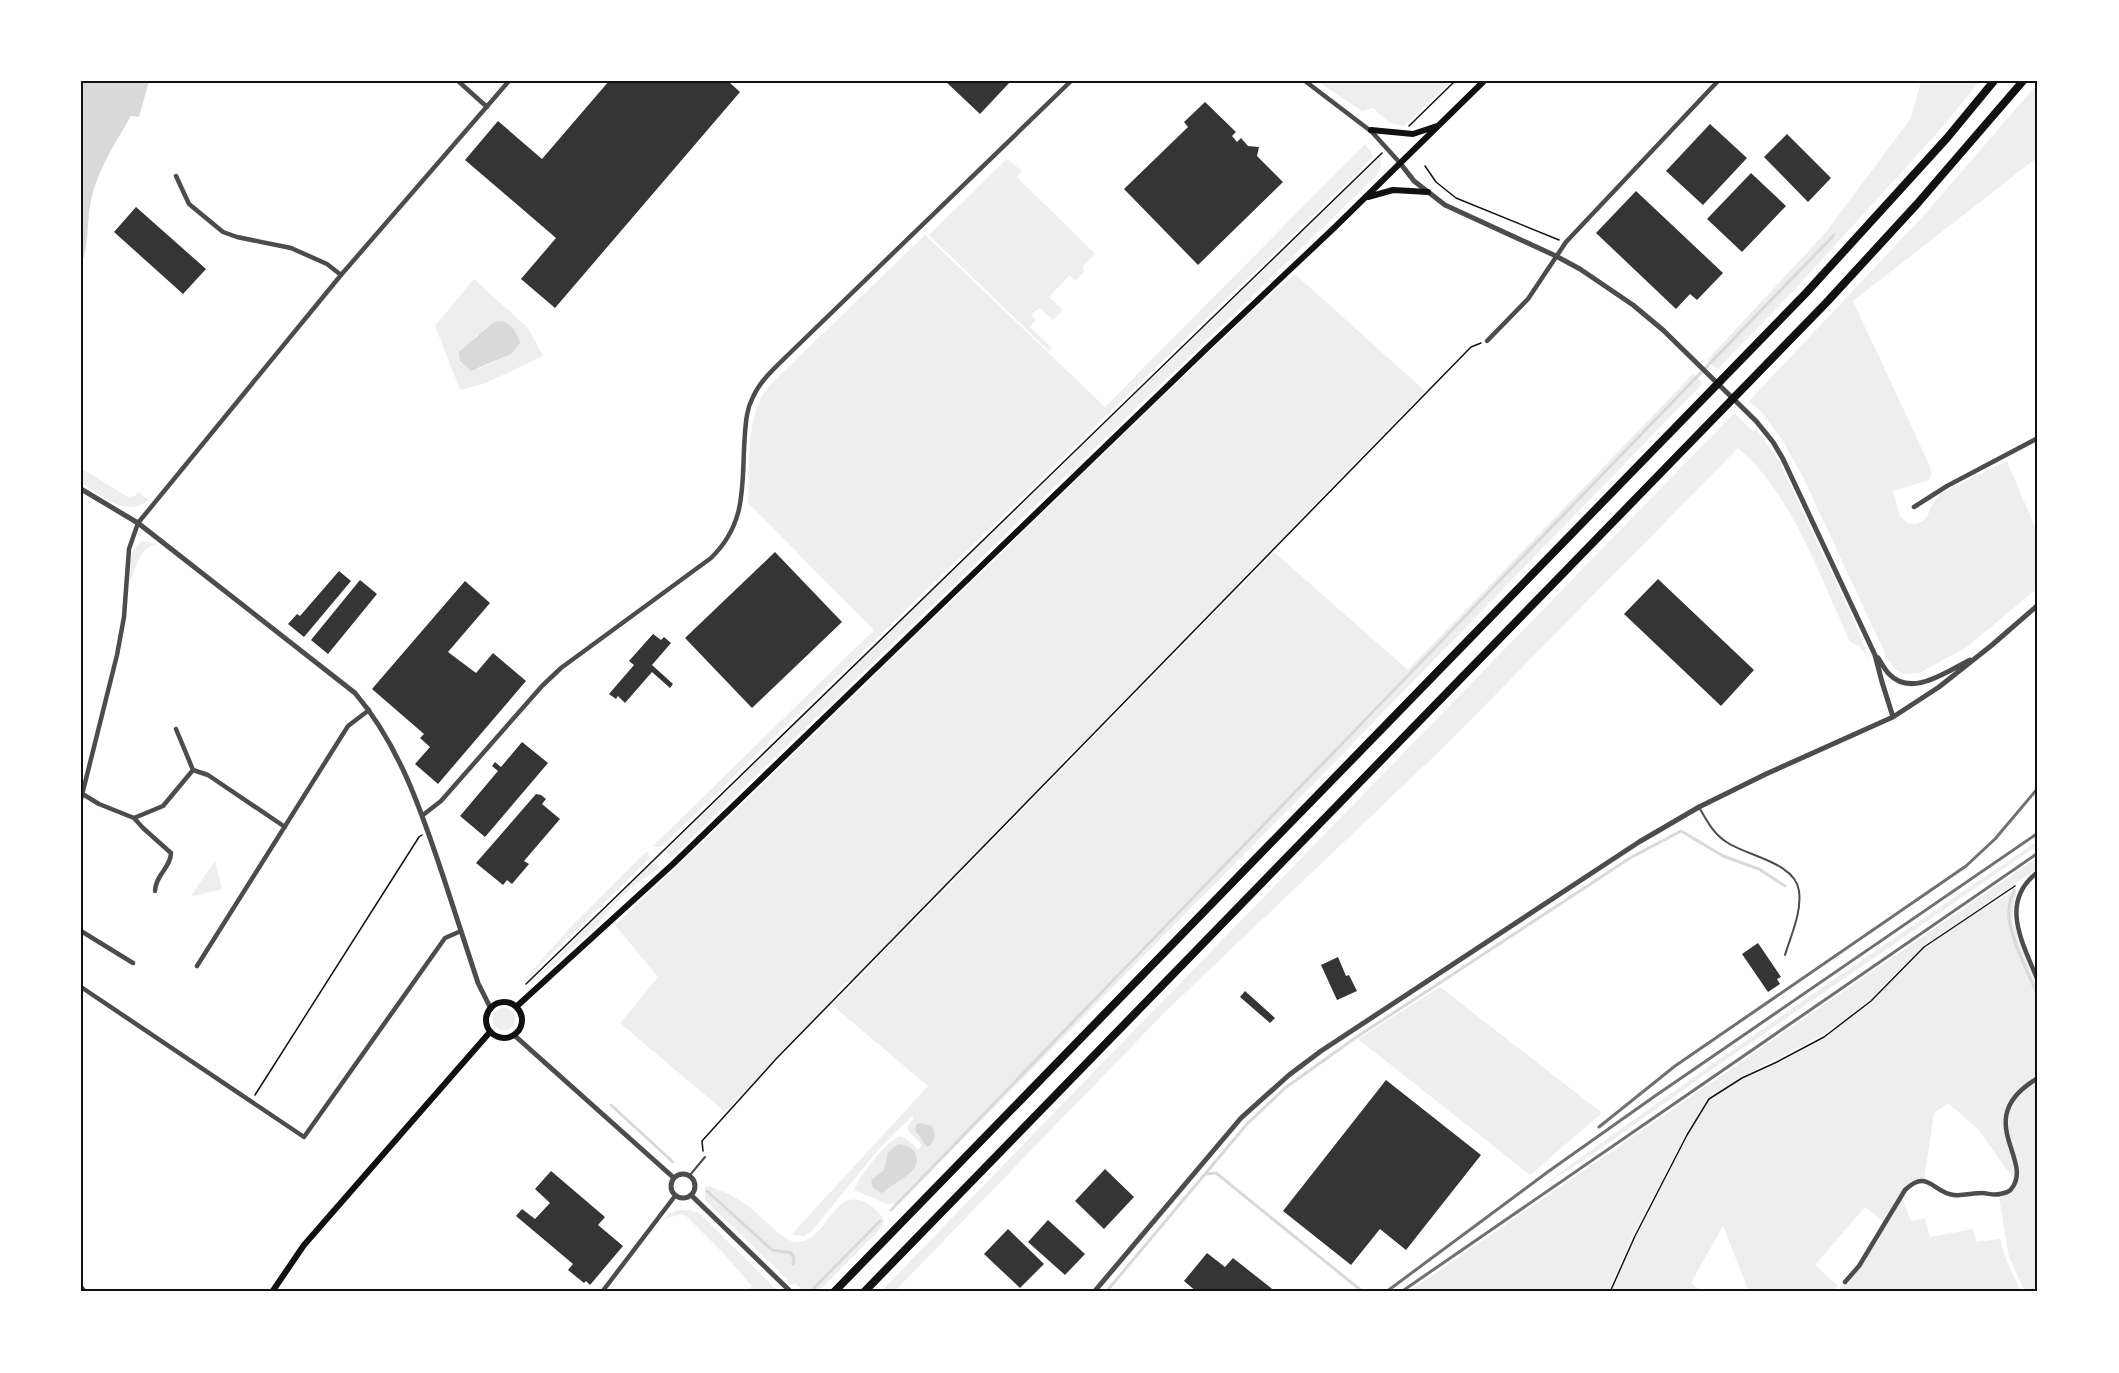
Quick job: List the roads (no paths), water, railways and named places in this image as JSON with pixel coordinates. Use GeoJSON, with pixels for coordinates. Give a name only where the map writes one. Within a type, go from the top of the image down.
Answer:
{"type":"FeatureCollection","features":[{"type":"Feature","properties":{"kind":"highway"},"geometry":{"type":"LineString","coordinates":[[834,1292],[1806,293],[1947,138],[1994,81]]}},
{"type":"Feature","properties":{"kind":"highway"},"geometry":{"type":"LineString","coordinates":[[864,1292],[1826,303],[1917,204],[2023,81]]}},
{"type":"Feature","properties":{"kind":"main road"},"geometry":{"type":"LineString","coordinates":[[516,1007],[669,867],[1484,81]]}},
{"type":"Feature","properties":{"kind":"main road"},"geometry":{"type":"LineString","coordinates":[[1371,130],[1418,133],[1440,124]]}},
{"type":"Feature","properties":{"kind":"main road"},"geometry":{"type":"LineString","coordinates":[[1365,198],[1394,190],[1428,192]]}},
{"type":"Feature","properties":{"kind":"main road"},"geometry":{"type":"LineString","coordinates":[[506,1003],[516,1007],[521,1015],[521,1024],[514,1035],[499,1037],[490,1032],[486,1018],[490,1009],[495,1005],[506,1003]]}},
{"type":"Feature","properties":{"kind":"main road"},"geometry":{"type":"LineString","coordinates":[[272,1292],[304,1245],[490,1032]]}},
{"type":"Feature","properties":{"kind":"street"},"geometry":{"type":"LineString","coordinates":[[458,81],[487,107]]}},
{"type":"Feature","properties":{"kind":"street"},"geometry":{"type":"LineString","coordinates":[[155,891],[155,882],[170,860],[171,853],[134,818],[81,795],[117,655],[124,617],[129,549],[138,523],[341,275],[509,81]]}},
{"type":"Feature","properties":{"kind":"street"},"geometry":{"type":"LineString","coordinates":[[423,815],[441,801],[542,686],[561,668],[719,550],[732,531],[739,510],[746,417],[753,395],[761,384],[792,351],[1071,81]]}},
{"type":"Feature","properties":{"kind":"street"},"geometry":{"type":"LineString","coordinates":[[1305,81],[1371,130],[1414,181],[1444,205],[1556,256],[1580,269],[1633,305],[1694,360],[1756,421],[1773,442],[1794,480],[1875,655],[1893,717]]}},
{"type":"Feature","properties":{"kind":"street"},"geometry":{"type":"LineString","coordinates":[[1487,341],[1528,299],[1566,242],[1718,81]]}},
{"type":"Feature","properties":{"kind":"street"},"geometry":{"type":"LineString","coordinates":[[176,176],[189,204],[223,232],[291,248],[320,260],[341,275]]}},
{"type":"Feature","properties":{"kind":"street"},"geometry":{"type":"LineString","coordinates":[[1914,507],[1947,486],[2038,438]]}},
{"type":"Feature","properties":{"kind":"street"},"geometry":{"type":"LineString","coordinates":[[81,489],[138,523],[348,687],[369,710],[389,741],[423,815],[478,983],[490,1009]]}},
{"type":"Feature","properties":{"kind":"street"},"geometry":{"type":"LineString","coordinates":[[1094,1292],[1241,1118],[1289,1075],[1351,1031],[1639,842],[1699,807],[1766,774],[1893,717],[1939,687],[2038,605]]}},
{"type":"Feature","properties":{"kind":"street"},"geometry":{"type":"LineString","coordinates":[[1875,655],[1894,678],[1900,682],[1917,684],[1980,655]]}},
{"type":"Feature","properties":{"kind":"street"},"geometry":{"type":"LineString","coordinates":[[197,966],[348,726],[369,710]]}},
{"type":"Feature","properties":{"kind":"street"},"geometry":{"type":"LineString","coordinates":[[176,729],[193,770],[208,775],[285,827]]}},
{"type":"Feature","properties":{"kind":"street"},"geometry":{"type":"LineString","coordinates":[[134,818],[163,806],[193,770]]}},
{"type":"Feature","properties":{"kind":"street"},"geometry":{"type":"LineString","coordinates":[[2038,872],[2025,883],[2017,898],[2016,922],[2038,981]]}},
{"type":"Feature","properties":{"kind":"street"},"geometry":{"type":"LineString","coordinates":[[81,931],[133,963]]}},
{"type":"Feature","properties":{"kind":"street"},"geometry":{"type":"LineString","coordinates":[[81,987],[304,1137],[446,938],[461,931]]}},
{"type":"Feature","properties":{"kind":"street"},"geometry":{"type":"LineString","coordinates":[[514,1035],[674,1178]]}},
{"type":"Feature","properties":{"kind":"street"},"geometry":{"type":"LineString","coordinates":[[1845,1282],[1859,1266],[1905,1190],[1914,1183],[1929,1181],[1953,1195],[1983,1193],[1997,1195],[2011,1190],[2017,1173],[2006,1127],[2008,1110],[2018,1092],[2038,1078]]}},
{"type":"Feature","properties":{"kind":"street"},"geometry":{"type":"LineString","coordinates":[[680,1174],[690,1175],[696,1186],[691,1195],[681,1198],[675,1196],[670,1186],[674,1178],[680,1174]]}},
{"type":"Feature","properties":{"kind":"street"},"geometry":{"type":"LineString","coordinates":[[691,1195],[790,1291]]}},
{"type":"Feature","properties":{"kind":"street"},"geometry":{"type":"LineString","coordinates":[[602,1292],[675,1196]]}},
{"type":"Feature","properties":{"kind":"street"},"geometry":{"type":"LineString","coordinates":[[81,1287],[85,1292]]}},
{"type":"Feature","properties":{"kind":"lane"},"geometry":{"type":"LineString","coordinates":[[1699,807],[1714,831],[1726,842],[1784,869],[1795,880],[1800,894],[1799,909],[1785,955]]}},
{"type":"Feature","properties":{"kind":"lane"},"geometry":{"type":"LineString","coordinates":[[690,1175],[705,1157]]}},
{"type":"Feature","properties":{"kind":"waterway"},"geometry":{"type":"LineString","coordinates":[[891,1210],[1834,235]]}},
{"type":"Feature","properties":{"kind":"waterway"},"geometry":{"type":"LineString","coordinates":[[1106,1292],[1247,1124],[1285,1088],[1358,1036],[1630,858],[1681,831],[1723,856],[1759,869],[1785,886]]}},
{"type":"Feature","properties":{"kind":"waterway"},"geometry":{"type":"LineString","coordinates":[[2014,890],[2009,906],[2011,928],[2038,996]]}},
{"type":"Feature","properties":{"kind":"waterway"},"geometry":{"type":"LineString","coordinates":[[611,1105],[673,1162]]}},
{"type":"Feature","properties":{"kind":"waterway"},"geometry":{"type":"LineString","coordinates":[[1206,1174],[1216,1173],[1363,1292]]}},
{"type":"Feature","properties":{"kind":"waterway"},"geometry":{"type":"LineString","coordinates":[[707,1191],[772,1250],[791,1253],[794,1258],[793,1264]]}},
{"type":"Feature","properties":{"kind":"waterway"},"geometry":{"type":"LineString","coordinates":[[810,1292],[880,1221]]}},
{"type":"Feature","properties":{"kind":"railway"},"geometry":{"type":"LineString","coordinates":[[1599,1127],[1675,1066],[1966,866],[1995,839],[2038,788]]}},
{"type":"Feature","properties":{"kind":"railway"},"geometry":{"type":"LineString","coordinates":[[1386,1292],[1549,1171],[1655,1096],[2038,833]]}},
{"type":"Feature","properties":{"kind":"railway"},"geometry":{"type":"LineString","coordinates":[[1401,1292],[2038,853]]}}]}
